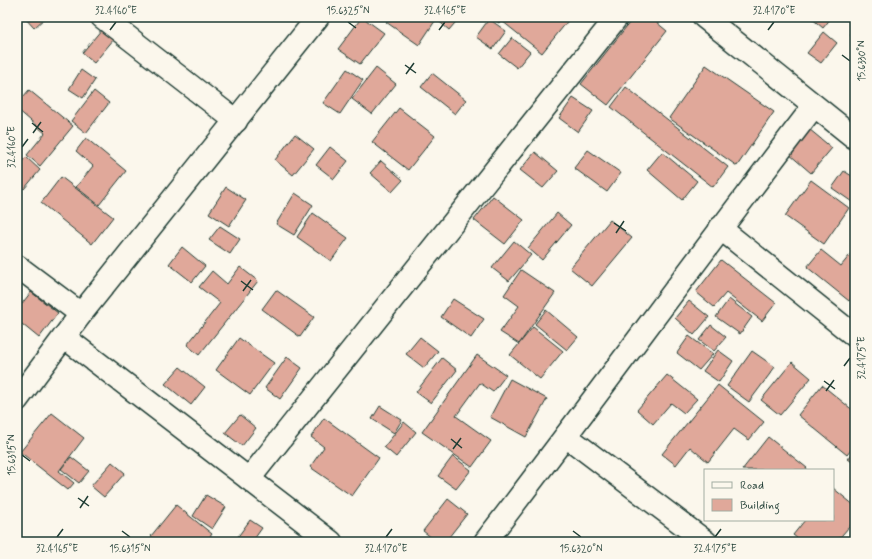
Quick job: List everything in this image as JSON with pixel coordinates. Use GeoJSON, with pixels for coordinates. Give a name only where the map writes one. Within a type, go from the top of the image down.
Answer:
{"type":"FeatureCollection","features":[{"type":"Feature","properties":{"kind":"street"},"geometry":{"type":"LineString","coordinates":[[102,17],[236,121]]}},
{"type":"Feature","properties":{"kind":"street"},"geometry":{"type":"LineString","coordinates":[[17,400],[81,314],[318,17]]}},
{"type":"Feature","properties":{"kind":"street"},"geometry":{"type":"LineString","coordinates":[[249,479],[617,17]]}},
{"type":"Feature","properties":{"kind":"street"},"geometry":{"type":"LineString","coordinates":[[704,17],[855,138]]}},
{"type":"Feature","properties":{"kind":"street"},"geometry":{"type":"LineString","coordinates":[[485,542],[566,436],[720,228],[814,106]]}},
{"type":"Feature","properties":{"kind":"street"},"geometry":{"type":"LineString","coordinates":[[720,228],[855,336]]}},
{"type":"Feature","properties":{"kind":"street"},"geometry":{"type":"LineString","coordinates":[[17,266],[81,314]]}},
{"type":"Feature","properties":{"kind":"street"},"geometry":{"type":"LineString","coordinates":[[64,337],[331,542]]}},
{"type":"Feature","properties":{"kind":"street"},"geometry":{"type":"LineString","coordinates":[[566,436],[706,542]]}},
{"type":"Feature","properties":{"kind":"building"},"geometry":{"type":"Polygon","coordinates":[[[24,17],[46,17],[34,28],[24,17]]]}},
{"type":"Feature","properties":{"kind":"building"},"geometry":{"type":"Polygon","coordinates":[[[362,17],[384,33],[360,64],[338,49],[362,17]]]}},
{"type":"Feature","properties":{"kind":"building"},"geometry":{"type":"Polygon","coordinates":[[[390,17],[428,17],[435,21],[419,45],[386,22],[390,17]]]}},
{"type":"Feature","properties":{"kind":"building"},"geometry":{"type":"Polygon","coordinates":[[[434,17],[460,17],[449,30],[434,17]]]}},
{"type":"Feature","properties":{"kind":"building"},"geometry":{"type":"Polygon","coordinates":[[[491,17],[503,17],[499,23],[491,17]]]}},
{"type":"Feature","properties":{"kind":"building"},"geometry":{"type":"Polygon","coordinates":[[[505,17],[571,17],[542,53],[502,21],[505,17]]]}},
{"type":"Feature","properties":{"kind":"building"},"geometry":{"type":"Polygon","coordinates":[[[634,17],[650,17],[667,31],[608,105],[581,84],[634,17]]]}},
{"type":"Feature","properties":{"kind":"building"},"geometry":{"type":"Polygon","coordinates":[[[810,17],[832,17],[823,28],[810,17]]]}},
{"type":"Feature","properties":{"kind":"building"},"geometry":{"type":"Polygon","coordinates":[[[489,19],[506,31],[493,49],[476,37],[489,19]]]}},
{"type":"Feature","properties":{"kind":"building"},"geometry":{"type":"Polygon","coordinates":[[[855,28],[855,39],[850,35],[855,28]]]}},
{"type":"Feature","properties":{"kind":"building"},"geometry":{"type":"Polygon","coordinates":[[[102,29],[114,39],[94,63],[82,53],[102,29]]]}},
{"type":"Feature","properties":{"kind":"building"},"geometry":{"type":"Polygon","coordinates":[[[824,32],[837,43],[821,63],[807,53],[824,32]]]}},
{"type":"Feature","properties":{"kind":"building"},"geometry":{"type":"Polygon","coordinates":[[[512,38],[530,52],[517,68],[499,54],[512,38]]]}},
{"type":"Feature","properties":{"kind":"building"},"geometry":{"type":"Polygon","coordinates":[[[706,65],[774,112],[737,166],[669,118],[706,65]]]}},
{"type":"Feature","properties":{"kind":"building"},"geometry":{"type":"Polygon","coordinates":[[[376,68],[396,84],[372,114],[352,99],[376,68]]]}},
{"type":"Feature","properties":{"kind":"building"},"geometry":{"type":"Polygon","coordinates":[[[347,69],[363,80],[340,114],[323,103],[347,69]]]}},
{"type":"Feature","properties":{"kind":"building"},"geometry":{"type":"Polygon","coordinates":[[[81,70],[95,80],[83,98],[69,89],[81,70]]]}},
{"type":"Feature","properties":{"kind":"building"},"geometry":{"type":"Polygon","coordinates":[[[432,73],[466,100],[455,114],[421,87],[432,73]]]}},
{"type":"Feature","properties":{"kind":"building"},"geometry":{"type":"Polygon","coordinates":[[[626,87],[728,167],[713,187],[611,107],[626,87]]]}},
{"type":"Feature","properties":{"kind":"building"},"geometry":{"type":"Polygon","coordinates":[[[29,90],[73,126],[40,166],[27,155],[45,133],[17,109],[17,104],[29,90]]]}},
{"type":"Feature","properties":{"kind":"building"},"geometry":{"type":"Polygon","coordinates":[[[94,91],[109,103],[86,133],[71,121],[94,91]]]}},
{"type":"Feature","properties":{"kind":"building"},"geometry":{"type":"Polygon","coordinates":[[[573,98],[593,111],[578,132],[559,118],[573,98]]]}},
{"type":"Feature","properties":{"kind":"building"},"geometry":{"type":"Polygon","coordinates":[[[399,108],[435,136],[408,170],[372,142],[399,108]]]}},
{"type":"Feature","properties":{"kind":"building"},"geometry":{"type":"Polygon","coordinates":[[[809,129],[832,148],[811,173],[789,154],[809,129]]]}},
{"type":"Feature","properties":{"kind":"building"},"geometry":{"type":"Polygon","coordinates":[[[295,134],[314,149],[293,175],[275,160],[295,134]]]}},
{"type":"Feature","properties":{"kind":"building"},"geometry":{"type":"Polygon","coordinates":[[[86,138],[126,171],[99,205],[76,187],[93,166],[76,151],[86,138]]]}},
{"type":"Feature","properties":{"kind":"building"},"geometry":{"type":"Polygon","coordinates":[[[330,147],[348,161],[334,179],[316,165],[330,147]]]}},
{"type":"Feature","properties":{"kind":"building"},"geometry":{"type":"Polygon","coordinates":[[[588,150],[621,173],[607,192],[574,168],[588,150]]]}},
{"type":"Feature","properties":{"kind":"building"},"geometry":{"type":"Polygon","coordinates":[[[535,152],[558,171],[543,188],[520,170],[535,152]]]}},
{"type":"Feature","properties":{"kind":"building"},"geometry":{"type":"Polygon","coordinates":[[[662,152],[697,181],[682,200],[647,170],[662,152]]]}},
{"type":"Feature","properties":{"kind":"building"},"geometry":{"type":"Polygon","coordinates":[[[26,157],[40,170],[24,189],[17,182],[17,167],[26,157]]]}},
{"type":"Feature","properties":{"kind":"building"},"geometry":{"type":"Polygon","coordinates":[[[381,161],[403,180],[392,192],[370,173],[381,161]]]}},
{"type":"Feature","properties":{"kind":"building"},"geometry":{"type":"Polygon","coordinates":[[[844,171],[855,178],[855,204],[832,188],[844,171]]]}},
{"type":"Feature","properties":{"kind":"building"},"geometry":{"type":"Polygon","coordinates":[[[61,177],[113,217],[92,244],[41,203],[61,177]]]}},
{"type":"Feature","properties":{"kind":"building"},"geometry":{"type":"Polygon","coordinates":[[[811,180],[849,208],[824,244],[785,216],[811,180]]]}},
{"type":"Feature","properties":{"kind":"building"},"geometry":{"type":"Polygon","coordinates":[[[226,187],[246,200],[229,226],[209,213],[226,187]]]}},
{"type":"Feature","properties":{"kind":"building"},"geometry":{"type":"Polygon","coordinates":[[[295,193],[313,205],[294,235],[276,224],[295,193]]]}},
{"type":"Feature","properties":{"kind":"building"},"geometry":{"type":"Polygon","coordinates":[[[493,196],[524,220],[505,244],[474,220],[493,196]]]}},
{"type":"Feature","properties":{"kind":"building"},"geometry":{"type":"Polygon","coordinates":[[[313,213],[348,238],[331,261],[297,237],[313,213]]]}},
{"type":"Feature","properties":{"kind":"building"},"geometry":{"type":"Polygon","coordinates":[[[557,213],[571,225],[542,260],[528,248],[557,213]]]}},
{"type":"Feature","properties":{"kind":"building"},"geometry":{"type":"Polygon","coordinates":[[[610,220],[632,238],[592,286],[570,268],[610,220]]]}},
{"type":"Feature","properties":{"kind":"building"},"geometry":{"type":"Polygon","coordinates":[[[220,226],[240,239],[230,254],[209,240],[220,226]]]}},
{"type":"Feature","properties":{"kind":"building"},"geometry":{"type":"Polygon","coordinates":[[[514,241],[531,255],[509,281],[492,268],[514,241]]]}},
{"type":"Feature","properties":{"kind":"building"},"geometry":{"type":"Polygon","coordinates":[[[182,247],[205,266],[192,282],[169,264],[182,247]]]}},
{"type":"Feature","properties":{"kind":"building"},"geometry":{"type":"Polygon","coordinates":[[[821,250],[841,266],[854,250],[855,251],[855,293],[849,301],[807,267],[821,250]]]}},
{"type":"Feature","properties":{"kind":"building"},"geometry":{"type":"Polygon","coordinates":[[[721,260],[776,303],[762,321],[726,293],[714,307],[696,292],[721,260]]]}},
{"type":"Feature","properties":{"kind":"building"},"geometry":{"type":"Polygon","coordinates":[[[240,267],[258,281],[199,355],[187,345],[220,303],[199,287],[212,271],[227,284],[240,267]]]}},
{"type":"Feature","properties":{"kind":"building"},"geometry":{"type":"Polygon","coordinates":[[[521,270],[555,293],[519,344],[500,332],[519,306],[504,295],[521,270]]]}},
{"type":"Feature","properties":{"kind":"building"},"geometry":{"type":"Polygon","coordinates":[[[276,290],[314,317],[300,337],[262,309],[276,290]]]}},
{"type":"Feature","properties":{"kind":"building"},"geometry":{"type":"Polygon","coordinates":[[[31,292],[58,313],[39,338],[17,320],[17,310],[31,292]]]}},
{"type":"Feature","properties":{"kind":"building"},"geometry":{"type":"Polygon","coordinates":[[[453,299],[484,319],[471,338],[441,317],[453,299]]]}},
{"type":"Feature","properties":{"kind":"building"},"geometry":{"type":"Polygon","coordinates":[[[729,299],[752,317],[740,334],[716,317],[729,299]]]}},
{"type":"Feature","properties":{"kind":"building"},"geometry":{"type":"Polygon","coordinates":[[[689,301],[709,317],[694,335],[675,318],[689,301]]]}},
{"type":"Feature","properties":{"kind":"building"},"geometry":{"type":"Polygon","coordinates":[[[546,310],[578,337],[567,350],[535,324],[546,310]]]}},
{"type":"Feature","properties":{"kind":"building"},"geometry":{"type":"Polygon","coordinates":[[[711,325],[726,337],[714,351],[699,340],[711,325]]]}},
{"type":"Feature","properties":{"kind":"building"},"geometry":{"type":"Polygon","coordinates":[[[533,327],[563,351],[540,379],[510,355],[533,327]]]}},
{"type":"Feature","properties":{"kind":"building"},"geometry":{"type":"Polygon","coordinates":[[[689,336],[713,354],[699,370],[677,353],[689,336]]]}},
{"type":"Feature","properties":{"kind":"building"},"geometry":{"type":"Polygon","coordinates":[[[420,337],[438,351],[424,368],[406,354],[420,337]]]}},
{"type":"Feature","properties":{"kind":"building"},"geometry":{"type":"Polygon","coordinates":[[[239,338],[274,363],[250,395],[216,370],[239,338]]]}},
{"type":"Feature","properties":{"kind":"building"},"geometry":{"type":"Polygon","coordinates":[[[718,350],[733,361],[719,382],[703,371],[718,350]]]}},
{"type":"Feature","properties":{"kind":"building"},"geometry":{"type":"Polygon","coordinates":[[[752,351],[775,367],[749,402],[727,386],[752,351]]]}},
{"type":"Feature","properties":{"kind":"building"},"geometry":{"type":"Polygon","coordinates":[[[477,355],[506,375],[493,392],[480,383],[456,416],[491,441],[472,467],[422,432],[477,355]]]}},
{"type":"Feature","properties":{"kind":"building"},"geometry":{"type":"Polygon","coordinates":[[[287,357],[302,368],[280,399],[265,388],[287,357]]]}},
{"type":"Feature","properties":{"kind":"building"},"geometry":{"type":"Polygon","coordinates":[[[442,358],[457,370],[431,403],[416,392],[442,358]]]}},
{"type":"Feature","properties":{"kind":"building"},"geometry":{"type":"Polygon","coordinates":[[[792,362],[811,378],[780,415],[761,400],[792,362]]]}},
{"type":"Feature","properties":{"kind":"building"},"geometry":{"type":"Polygon","coordinates":[[[180,367],[205,387],[191,405],[165,384],[180,367]]]}},
{"type":"Feature","properties":{"kind":"building"},"geometry":{"type":"Polygon","coordinates":[[[667,375],[697,399],[684,413],[671,403],[653,424],[637,410],[667,375]]]}},
{"type":"Feature","properties":{"kind":"building"},"geometry":{"type":"Polygon","coordinates":[[[510,379],[547,399],[526,437],[490,417],[510,379]]]}},
{"type":"Feature","properties":{"kind":"building"},"geometry":{"type":"Polygon","coordinates":[[[718,385],[764,422],[749,440],[734,429],[708,462],[690,447],[676,465],[662,454],[718,385]]]}},
{"type":"Feature","properties":{"kind":"building"},"geometry":{"type":"Polygon","coordinates":[[[822,385],[855,412],[855,445],[847,455],[798,415],[822,385]]]}},
{"type":"Feature","properties":{"kind":"building"},"geometry":{"type":"Polygon","coordinates":[[[380,406],[402,420],[394,433],[372,419],[380,406]]]}},
{"type":"Feature","properties":{"kind":"building"},"geometry":{"type":"Polygon","coordinates":[[[52,413],[84,438],[59,471],[74,483],[68,490],[20,452],[52,413]]]}},
{"type":"Feature","properties":{"kind":"building"},"geometry":{"type":"Polygon","coordinates":[[[240,415],[256,428],[242,446],[225,433],[240,415]]]}},
{"type":"Feature","properties":{"kind":"building"},"geometry":{"type":"Polygon","coordinates":[[[324,418],[379,458],[352,496],[310,467],[324,447],[311,437],[324,418]]]}},
{"type":"Feature","properties":{"kind":"building"},"geometry":{"type":"Polygon","coordinates":[[[404,422],[416,432],[396,457],[384,447],[404,422]]]}},
{"type":"Feature","properties":{"kind":"building"},"geometry":{"type":"Polygon","coordinates":[[[768,437],[807,468],[806,469],[743,469],[768,437]]]}},
{"type":"Feature","properties":{"kind":"building"},"geometry":{"type":"Polygon","coordinates":[[[855,450],[855,464],[848,459],[855,450]]]}},
{"type":"Feature","properties":{"kind":"building"},"geometry":{"type":"Polygon","coordinates":[[[453,456],[471,470],[456,489],[438,476],[453,456]]]}},
{"type":"Feature","properties":{"kind":"building"},"geometry":{"type":"Polygon","coordinates":[[[71,457],[89,471],[79,483],[61,469],[71,457]]]}},
{"type":"Feature","properties":{"kind":"building"},"geometry":{"type":"Polygon","coordinates":[[[112,462],[125,473],[104,497],[91,486],[112,462]]]}},
{"type":"Feature","properties":{"kind":"building"},"geometry":{"type":"Polygon","coordinates":[[[834,489],[855,506],[855,520],[836,542],[802,542],[793,535],[804,521],[834,521],[834,489]]]}},
{"type":"Feature","properties":{"kind":"building"},"geometry":{"type":"Polygon","coordinates":[[[206,495],[226,507],[212,529],[193,516],[206,495]]]}},
{"type":"Feature","properties":{"kind":"building"},"geometry":{"type":"Polygon","coordinates":[[[448,499],[467,514],[445,542],[437,542],[423,531],[448,499]]]}},
{"type":"Feature","properties":{"kind":"building"},"geometry":{"type":"Polygon","coordinates":[[[176,505],[212,534],[206,542],[158,542],[151,536],[176,505]]]}},
{"type":"Feature","properties":{"kind":"building"},"geometry":{"type":"Polygon","coordinates":[[[250,520],[262,528],[252,542],[234,542],[250,520]]]}}]}
